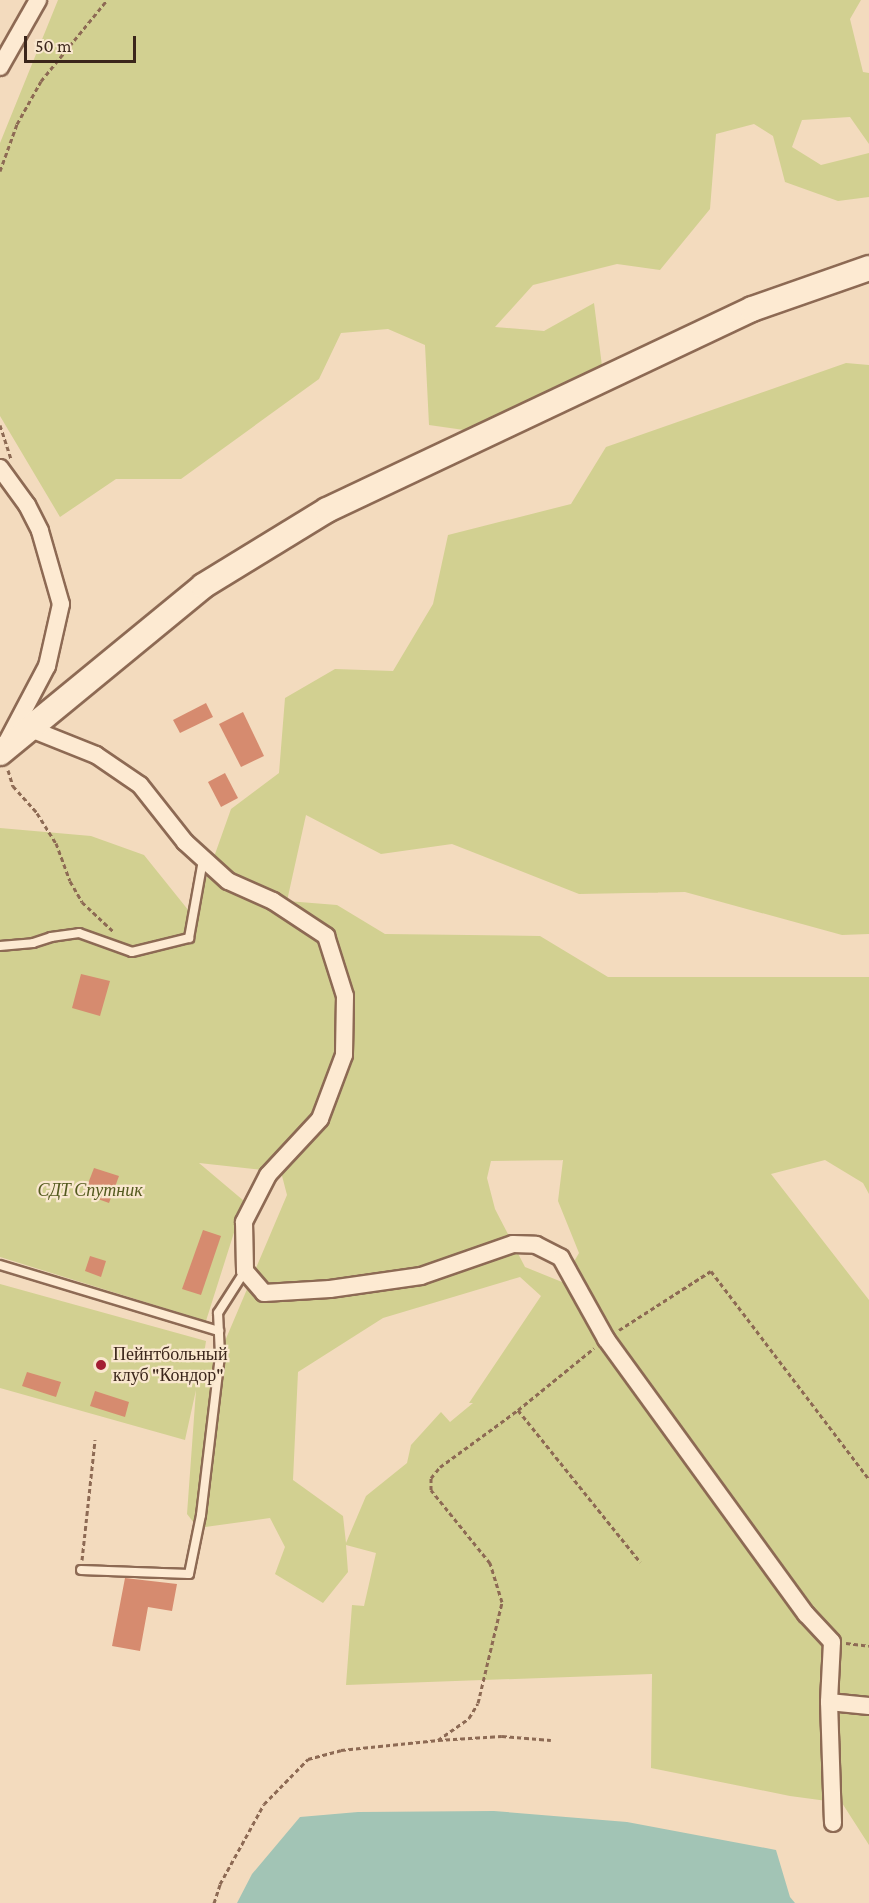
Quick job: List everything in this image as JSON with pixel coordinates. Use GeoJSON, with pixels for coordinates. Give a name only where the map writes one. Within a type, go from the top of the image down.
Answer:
{"type":"FeatureCollection","features":[{"type":"Feature","properties":{"kind":"main road"},"geometry":{"type":"LineString","coordinates":[[1,752],[203,586],[327,510],[752,309],[869,268]]}},
{"type":"Feature","properties":{"kind":"street"},"geometry":{"type":"LineString","coordinates":[[0,67],[38,0]]}},
{"type":"Feature","properties":{"kind":"street"},"geometry":{"type":"LineString","coordinates":[[0,468],[27,505],[40,531],[61,603],[47,666],[1,752]]}},
{"type":"Feature","properties":{"kind":"street"},"geometry":{"type":"LineString","coordinates":[[31,729],[96,755],[140,785],[185,842],[228,881],[273,901],[326,936],[345,996],[344,1055],[320,1119],[268,1175],[244,1222],[245,1271],[264,1293],[330,1289],[421,1276],[513,1244],[536,1245],[561,1258],[606,1339],[806,1614],[832,1642],[829,1702],[833,1823]]}},
{"type":"Feature","properties":{"kind":"street"},"geometry":{"type":"LineString","coordinates":[[829,1702],[869,1706]]}},
{"type":"Feature","properties":{"kind":"lane"},"geometry":{"type":"LineString","coordinates":[[0,946],[33,943],[51,937],[79,933],[132,952],[189,938],[203,859]]}},
{"type":"Feature","properties":{"kind":"lane"},"geometry":{"type":"LineString","coordinates":[[0,1265],[219,1331]]}},
{"type":"Feature","properties":{"kind":"lane"},"geometry":{"type":"LineString","coordinates":[[81,1570],[189,1574],[205,1481],[220,1355],[218,1312],[245,1271]]}},
{"type":"Feature","properties":{"kind":"path"},"geometry":{"type":"LineString","coordinates":[[0,171],[17,124],[41,81],[107,0]]}},
{"type":"Feature","properties":{"kind":"path"},"geometry":{"type":"LineString","coordinates":[[1,752],[13,786],[36,813],[56,843],[70,881],[82,902],[132,952]]}},
{"type":"Feature","properties":{"kind":"path"},"geometry":{"type":"LineString","coordinates":[[438,1740],[469,1718],[478,1703],[502,1602],[490,1563],[431,1490],[431,1478],[440,1467],[518,1410],[606,1339],[711,1271],[869,1479]]}},
{"type":"Feature","properties":{"kind":"path"},"geometry":{"type":"LineString","coordinates":[[518,1410],[640,1562]]}},
{"type":"Feature","properties":{"kind":"path"},"geometry":{"type":"LineString","coordinates":[[81,1570],[95,1440]]}},
{"type":"Feature","properties":{"kind":"path"},"geometry":{"type":"LineString","coordinates":[[832,1642],[869,1646]]}},
{"type":"Feature","properties":{"kind":"path"},"geometry":{"type":"LineString","coordinates":[[214,1903],[220,1884],[264,1804],[308,1759],[341,1750],[438,1740],[502,1736],[551,1740]]}},
{"type":"Feature","properties":{"kind":"green space"},"geometry":{"type":"Polygon","coordinates":[[[58,0],[861,0],[850,19],[863,72],[869,73],[869,144],[850,117],[802,120],[792,147],[821,165],[869,153],[869,197],[838,201],[785,182],[773,136],[754,124],[716,134],[710,209],[660,270],[617,264],[533,285],[495,327],[544,331],[594,303],[602,366],[471,431],[429,425],[425,345],[388,329],[341,333],[319,379],[181,479],[116,479],[60,517],[0,416],[0,143],[58,0]]]}},
{"type":"Feature","properties":{"kind":"green space","name":"СДТ Спутник"},"geometry":{"type":"Polygon","coordinates":[[[846,363],[869,365],[869,934],[842,935],[685,892],[579,894],[452,844],[381,854],[306,815],[287,901],[337,905],[385,934],[540,936],[608,977],[869,977],[869,1194],[863,1183],[825,1160],[771,1174],[869,1300],[869,1845],[842,1803],[790,1796],[651,1768],[652,1674],[346,1685],[352,1605],[364,1606],[376,1553],[346,1545],[348,1572],[323,1603],[275,1574],[285,1547],[270,1518],[198,1528],[187,1514],[196,1390],[185,1440],[0,1388],[0,1284],[206,1341],[203,1361],[225,1341],[287,1195],[281,1172],[199,1163],[244,1201],[206,1321],[0,1257],[0,828],[91,836],[144,855],[193,916],[231,809],[279,773],[285,698],[335,669],[393,671],[433,604],[448,535],[571,504],[606,447],[846,363]],[[563,1160],[491,1161],[487,1178],[495,1209],[525,1267],[562,1282],[579,1253],[558,1201],[563,1160]],[[520,1277],[383,1318],[298,1372],[293,1480],[343,1516],[346,1543],[366,1496],[407,1463],[411,1445],[441,1412],[450,1422],[473,1403],[469,1403],[541,1296],[520,1277]]]}},
{"type":"Feature","properties":{"kind":"shaded area"},"geometry":{"type":"Polygon","coordinates":[[[494,1811],[627,1822],[776,1850],[790,1897],[795,1903],[237,1903],[252,1874],[300,1817],[358,1812],[494,1811]]]}},
{"type":"Feature","properties":{"kind":"building"},"geometry":{"type":"Polygon","coordinates":[[[206,703],[213,717],[180,733],[173,720],[206,703]]]}},
{"type":"Feature","properties":{"kind":"building"},"geometry":{"type":"Polygon","coordinates":[[[243,712],[264,756],[241,767],[219,724],[243,712]]]}},
{"type":"Feature","properties":{"kind":"building"},"geometry":{"type":"Polygon","coordinates":[[[225,773],[238,798],[221,807],[208,782],[225,773]]]}},
{"type":"Feature","properties":{"kind":"building"},"geometry":{"type":"Polygon","coordinates":[[[81,974],[110,981],[100,1016],[72,1008],[81,974]]]}},
{"type":"Feature","properties":{"kind":"building"},"geometry":{"type":"Polygon","coordinates":[[[94,1168],[119,1176],[109,1203],[84,1194],[94,1168]]]}},
{"type":"Feature","properties":{"kind":"building"},"geometry":{"type":"Polygon","coordinates":[[[203,1230],[221,1236],[201,1295],[182,1289],[203,1230]]]}},
{"type":"Feature","properties":{"kind":"building"},"geometry":{"type":"Polygon","coordinates":[[[90,1256],[106,1261],[101,1277],[85,1271],[90,1256]]]}},
{"type":"Feature","properties":{"kind":"building"},"geometry":{"type":"Polygon","coordinates":[[[27,1372],[61,1382],[56,1397],[22,1386],[27,1372]]]}},
{"type":"Feature","properties":{"kind":"building"},"geometry":{"type":"Polygon","coordinates":[[[95,1391],[129,1402],[125,1417],[90,1406],[95,1391]]]}},
{"type":"Feature","properties":{"kind":"building"},"geometry":{"type":"Polygon","coordinates":[[[125,1578],[177,1584],[172,1611],[148,1607],[140,1651],[112,1646],[125,1578]]]}},
{"type":"Feature","properties":{"kind":"place","name":"Пейнтбольный клуб \"Кондор\""},"geometry":{"type":"Point","coordinates":[101,1365]}}]}
